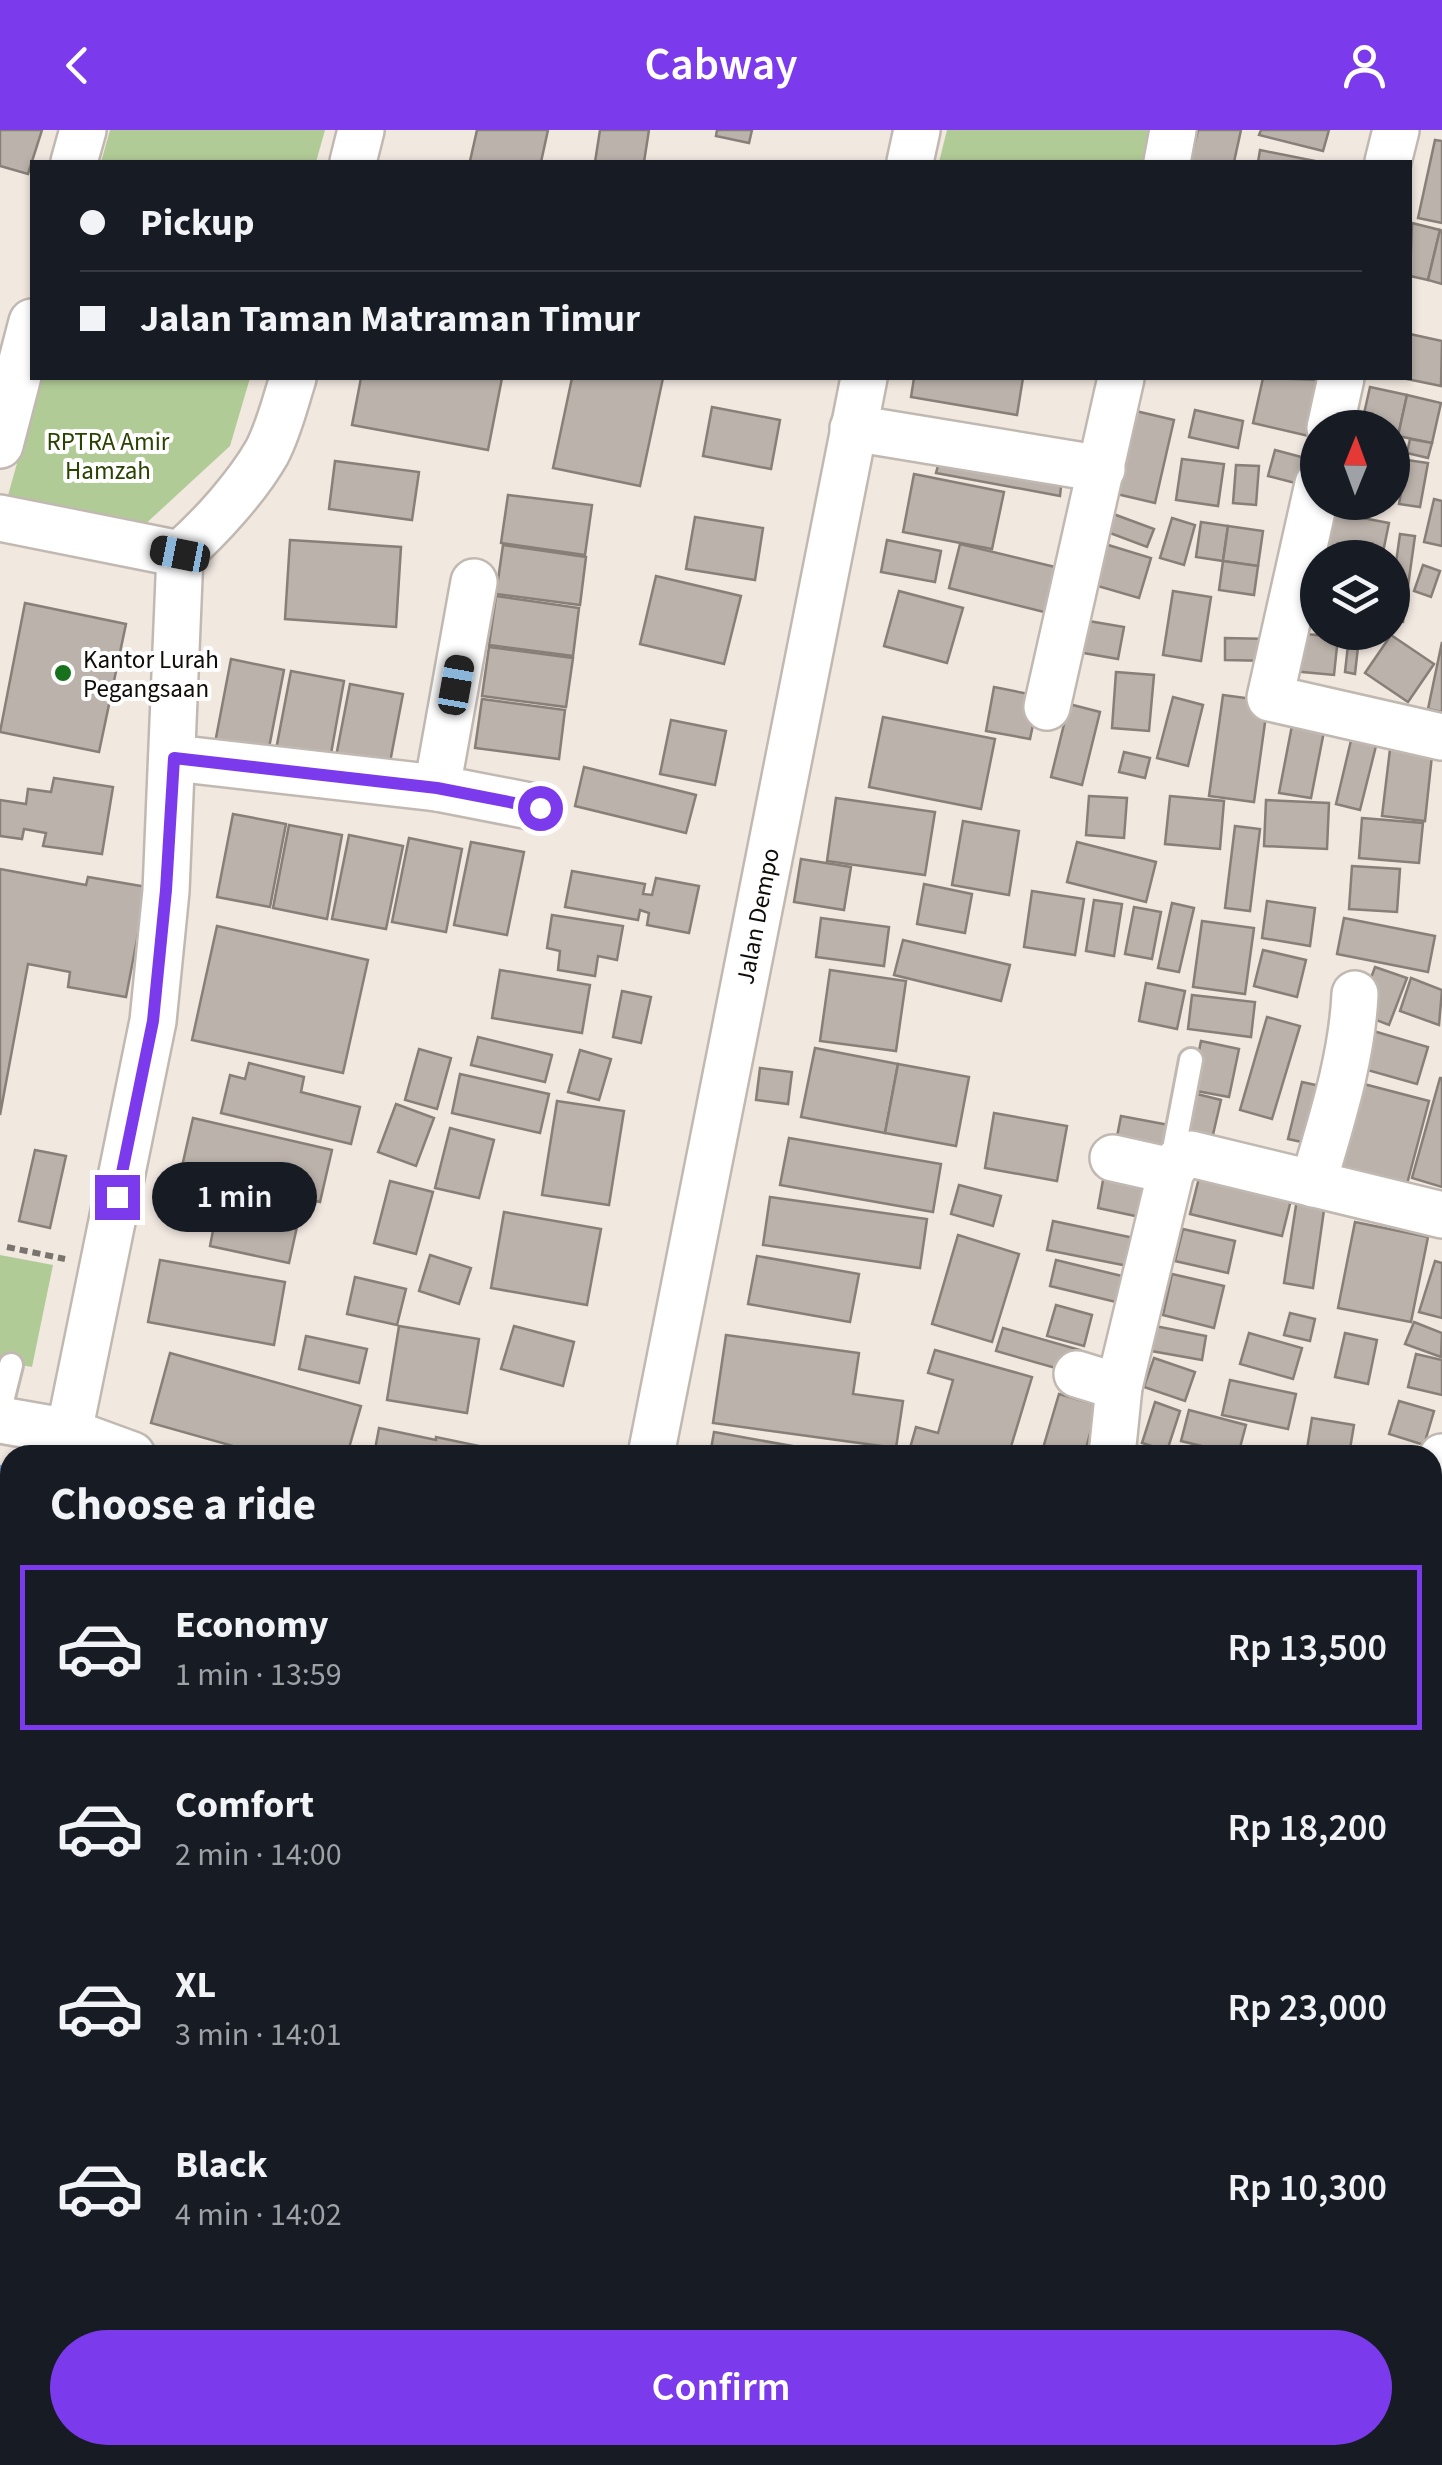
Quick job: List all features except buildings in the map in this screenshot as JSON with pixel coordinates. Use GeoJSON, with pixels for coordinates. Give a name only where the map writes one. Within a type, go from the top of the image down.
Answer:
{"type":"FeatureCollection","features":[{"type":"Feature","properties":{"kind":"street"},"geometry":{"type":"LineString","coordinates":[[75,160],[83,130]]}},
{"type":"Feature","properties":{"kind":"street"},"geometry":{"type":"LineString","coordinates":[[353,160],[360,130]]}},
{"type":"Feature","properties":{"kind":"street"},"geometry":{"type":"LineString","coordinates":[[910,160],[916,130]]}},
{"type":"Feature","properties":{"kind":"street"},"geometry":{"type":"LineString","coordinates":[[1166,160],[1174,130]]}},
{"type":"Feature","properties":{"kind":"street"},"geometry":{"type":"LineString","coordinates":[[1388,160],[1396,130]]}},
{"type":"Feature","properties":{"kind":"street"},"geometry":{"type":"LineString","coordinates":[[0,445],[30,330]]}},
{"type":"Feature","properties":{"kind":"street"},"geometry":{"type":"LineString","coordinates":[[69,1432],[153,1021],[174,758],[180,554],[204,533],[265,455],[292,380]]}},
{"type":"Feature","properties":{"kind":"street","name":"Jalan Dempo"},"geometry":{"type":"LineString","coordinates":[[653,1445],[864,380]]}},
{"type":"Feature","properties":{"kind":"street"},"geometry":{"type":"LineString","coordinates":[[1047,707],[1122,380]]}},
{"type":"Feature","properties":{"kind":"street"},"geometry":{"type":"LineString","coordinates":[[1334,410],[1341,380]]}},
{"type":"Feature","properties":{"kind":"street"},"geometry":{"type":"LineString","coordinates":[[853,428],[1102,470]]}},
{"type":"Feature","properties":{"kind":"street"},"geometry":{"type":"LineString","coordinates":[[0,518],[180,554]]}},
{"type":"Feature","properties":{"kind":"street"},"geometry":{"type":"LineString","coordinates":[[1310,520],[1270,698],[1442,737]]}},
{"type":"Feature","properties":{"kind":"street"},"geometry":{"type":"LineString","coordinates":[[437,788],[474,582]]}},
{"type":"Feature","properties":{"kind":"street"},"geometry":{"type":"LineString","coordinates":[[174,758],[437,788],[540,808]]}},
{"type":"Feature","properties":{"kind":"street"},"geometry":{"type":"LineString","coordinates":[[1313,1184],[1339,1094],[1355,994]]}},
{"type":"Feature","properties":{"kind":"street"},"geometry":{"type":"LineString","coordinates":[[1114,1158],[1175,1165],[1191,1154],[1442,1215]]}},
{"type":"Feature","properties":{"kind":"street"},"geometry":{"type":"LineString","coordinates":[[1113,1445],[1119,1387],[1175,1165]]}},
{"type":"Feature","properties":{"kind":"street"},"geometry":{"type":"LineString","coordinates":[[1076,1374],[1119,1387]]}},
{"type":"Feature","properties":{"kind":"street"},"geometry":{"type":"LineString","coordinates":[[0,1420],[69,1432],[105,1445]]}},
{"type":"Feature","properties":{"kind":"lane"},"geometry":{"type":"LineString","coordinates":[[1175,1165],[1191,1060]]}},
{"type":"Feature","properties":{"kind":"lane"},"geometry":{"type":"LineString","coordinates":[[0,1409],[11,1366]]}},
{"type":"Feature","properties":{"kind":"path"},"geometry":{"type":"LineString","coordinates":[[7,1247],[71,1260]]}},
{"type":"Feature","properties":{"kind":"green space"},"geometry":{"type":"Polygon","coordinates":[[[110,130],[325,130],[317,160],[102,160],[110,130]]]}},
{"type":"Feature","properties":{"kind":"green space"},"geometry":{"type":"Polygon","coordinates":[[[947,130],[1160,130],[1155,160],[940,160],[947,130]]]}},
{"type":"Feature","properties":{"kind":"green space","name":"RPTRA Amir Hamzah"},"geometry":{"type":"Polygon","coordinates":[[[40,380],[249,380],[230,446],[128,540],[5,506],[40,380]]]}},
{"type":"Feature","properties":{"kind":"green space"},"geometry":{"type":"Polygon","coordinates":[[[0,1255],[53,1265],[32,1367],[0,1361],[0,1255]]]}},
{"type":"Feature","properties":{"kind":"place","name":"Kantor Lurah Pegangsaan"},"geometry":{"type":"Point","coordinates":[63,673]}},
{"type":"Feature","properties":{"kind":"route"},"geometry":{"type":"LineString","coordinates":[[117,1197],[153,1021],[174,758],[437,788],[540,808]]}}]}
